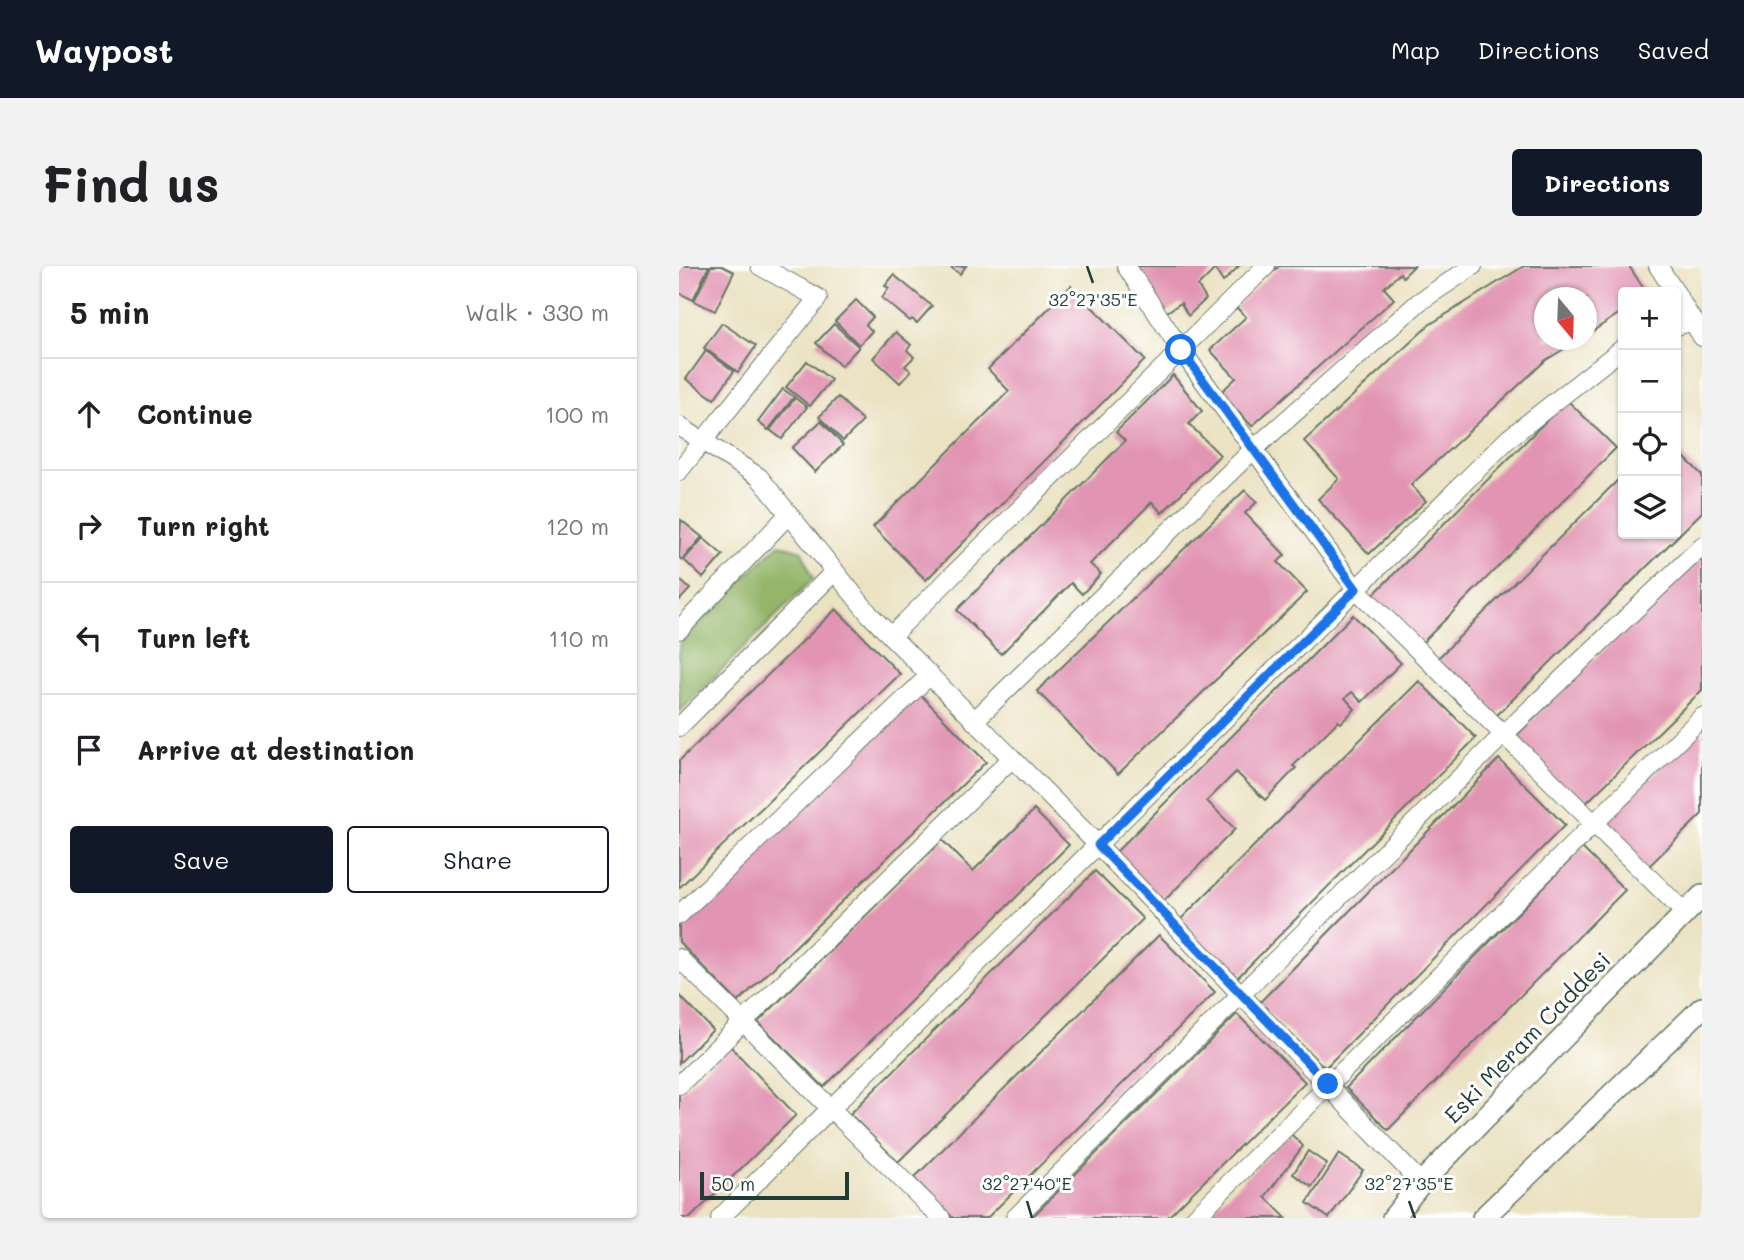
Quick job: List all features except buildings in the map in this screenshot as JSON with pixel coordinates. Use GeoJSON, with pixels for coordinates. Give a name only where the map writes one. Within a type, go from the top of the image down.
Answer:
{"type":"FeatureCollection","features":[{"type":"Feature","properties":{"kind":"street"},"geometry":{"type":"LineString","coordinates":[[679,471],[818,298],[760,266]]}},
{"type":"Feature","properties":{"kind":"street"},"geometry":{"type":"LineString","coordinates":[[1126,266],[1181,350],[1356,589],[1685,913]]}},
{"type":"Feature","properties":{"kind":"street"},"geometry":{"type":"LineString","coordinates":[[891,635],[1266,266]]}},
{"type":"Feature","properties":{"kind":"street"},"geometry":{"type":"LineString","coordinates":[[974,721],[1255,448],[1419,302],[1473,266]]}},
{"type":"Feature","properties":{"kind":"street"},"geometry":{"type":"LineString","coordinates":[[1658,266],[1673,287]]}},
{"type":"Feature","properties":{"kind":"street"},"geometry":{"type":"LineString","coordinates":[[1681,300],[1698,329]]}},
{"type":"Feature","properties":{"kind":"street"},"geometry":{"type":"LineString","coordinates":[[720,1218],[1509,438],[1620,350]]}},
{"type":"Feature","properties":{"kind":"street"},"geometry":{"type":"LineString","coordinates":[[679,426],[759,477],[891,635],[1098,845],[1422,1183]]}},
{"type":"Feature","properties":{"kind":"street"},"geometry":{"type":"LineString","coordinates":[[679,630],[789,514]]}},
{"type":"Feature","properties":{"kind":"street"},"geometry":{"type":"LineString","coordinates":[[1015,1218],[1503,734],[1702,546]]}},
{"type":"Feature","properties":{"kind":"street"},"geometry":{"type":"LineString","coordinates":[[679,727],[835,571]]}},
{"type":"Feature","properties":{"kind":"street"},"geometry":{"type":"LineString","coordinates":[[679,915],[930,675]]}},
{"type":"Feature","properties":{"kind":"street"},"geometry":{"type":"LineString","coordinates":[[1194,1218],[1702,717]]}},
{"type":"Feature","properties":{"kind":"street"},"geometry":{"type":"LineString","coordinates":[[679,1085],[1012,758]]}},
{"type":"Feature","properties":{"kind":"street","name":"Eski Meram Caddesi"},"geometry":{"type":"LineString","coordinates":[[1393,1218],[1422,1183],[1702,896]]}},
{"type":"Feature","properties":{"kind":"street"},"geometry":{"type":"LineString","coordinates":[[679,958],[941,1218]]}},
{"type":"Feature","properties":{"kind":"street"},"geometry":{"type":"LineString","coordinates":[[1483,1218],[1702,1008]]}},
{"type":"Feature","properties":{"kind":"green space"},"geometry":{"type":"Polygon","coordinates":[[[779,544],[802,551],[813,579],[679,712],[679,644],[779,544]]]}},
{"type":"Feature","properties":{"kind":"route"},"geometry":{"type":"LineString","coordinates":[[1181,350],[1356,589],[1098,845],[1328,1084]]}}]}
